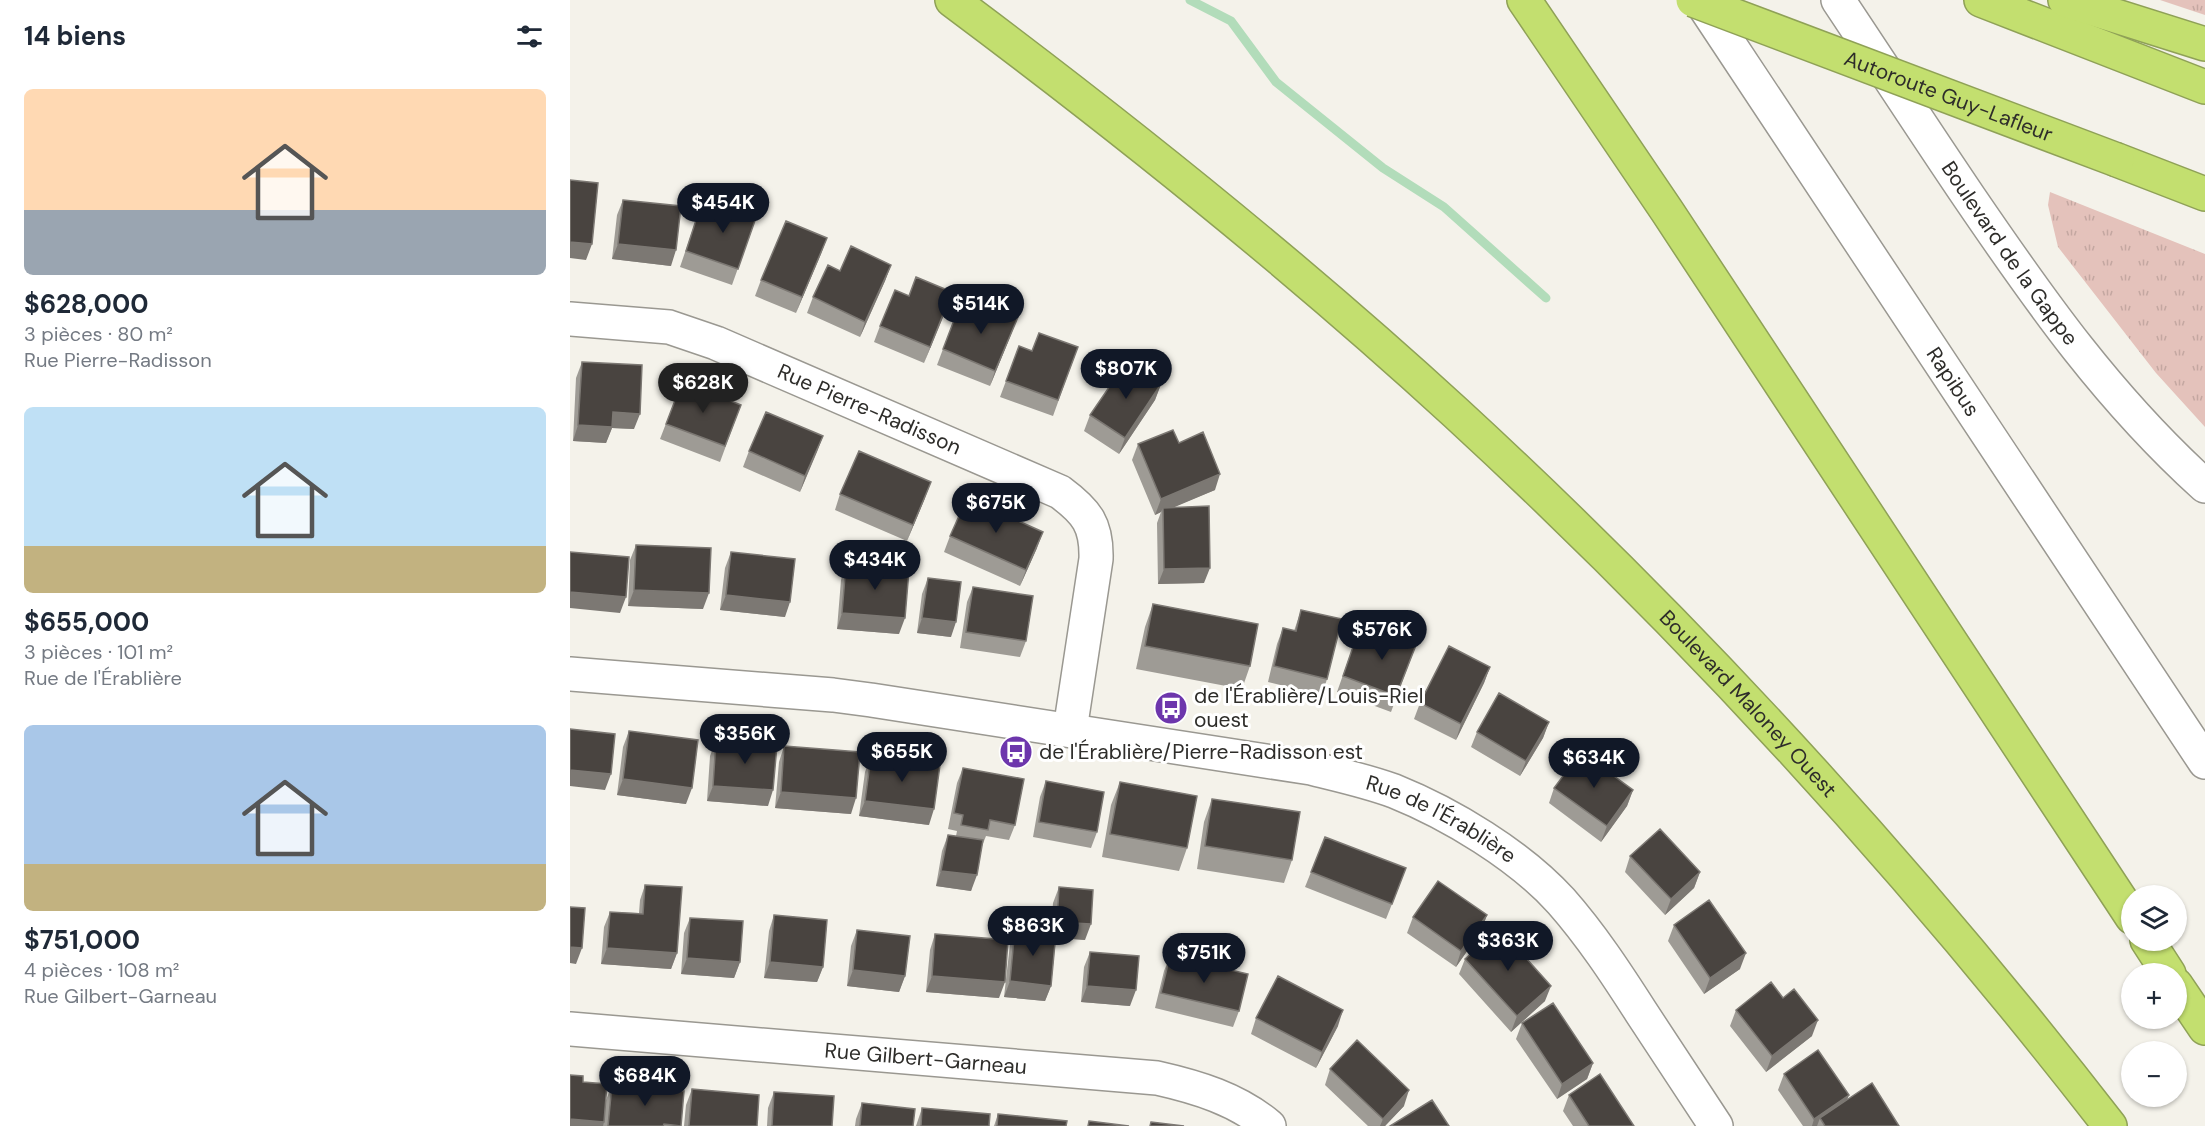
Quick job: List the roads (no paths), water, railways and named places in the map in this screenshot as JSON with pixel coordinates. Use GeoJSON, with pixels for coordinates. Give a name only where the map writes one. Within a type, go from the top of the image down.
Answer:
{"type":"FeatureCollection","features":[{"type":"Feature","properties":{"kind":"highway","name":"Boulevard Maloney Ouest"},"geometry":{"type":"LineString","coordinates":[[952,0],[1184,180],[1346,316],[1514,468],[1718,672],[1874,841],[1995,982],[2110,1126]]}},
{"type":"Feature","properties":{"kind":"highway"},"geometry":{"type":"LineString","coordinates":[[1524,0],[1667,211],[2121,900]]}},
{"type":"Feature","properties":{"kind":"highway","name":"Autoroute Guy-Lafleur"},"geometry":{"type":"LineString","coordinates":[[1693,0],[2205,194]]}},
{"type":"Feature","properties":{"kind":"highway"},"geometry":{"type":"LineString","coordinates":[[2065,0],[2205,44]]}},
{"type":"Feature","properties":{"kind":"highway"},"geometry":{"type":"LineString","coordinates":[[1988,3],[2205,87]]}},
{"type":"Feature","properties":{"kind":"highway"},"geometry":{"type":"LineString","coordinates":[[2187,1001],[2205,1028]]}},
{"type":"Feature","properties":{"kind":"street","name":"Rapibus"},"geometry":{"type":"LineString","coordinates":[[1700,0],[2205,762]]}},
{"type":"Feature","properties":{"kind":"street","name":"Boulevard de la Gappe"},"geometry":{"type":"LineString","coordinates":[[1838,0],[1996,237],[2059,327],[2130,412],[2172,456],[2205,486]]}},
{"type":"Feature","properties":{"kind":"street","name":"Rue Pierre-Radisson"},"geometry":{"type":"LineString","coordinates":[[570,319],[669,327],[716,343],[1060,492],[1080,507],[1091,523],[1096,540],[1096,559],[1070,730]]}},
{"type":"Feature","properties":{"kind":"street","name":"Rue de l'Érablière"},"geometry":{"type":"LineString","coordinates":[[570,674],[833,694],[1311,768],[1351,777],[1394,791],[1441,813],[1458,824],[1523,867],[1559,899],[1591,936],[1716,1126]]}},
{"type":"Feature","properties":{"kind":"street","name":"Rue Gilbert-Garneau"},"geometry":{"type":"LineString","coordinates":[[570,1029],[1157,1078],[1197,1087],[1222,1098],[1269,1126]]}},
{"type":"Feature","properties":{"kind":"waterway"},"geometry":{"type":"LineString","coordinates":[[1190,0],[1231,21],[1276,82],[1383,168],[1444,207],[1546,298]]}},
{"type":"Feature","properties":{"kind":"place","name":"de l'Érablière/Louis-Riel ouest"},"geometry":{"type":"Point","coordinates":[1171,708]}},
{"type":"Feature","properties":{"kind":"place","name":"de l'Érablière/Pierre-Radisson est"},"geometry":{"type":"Point","coordinates":[1016,752]}}]}
